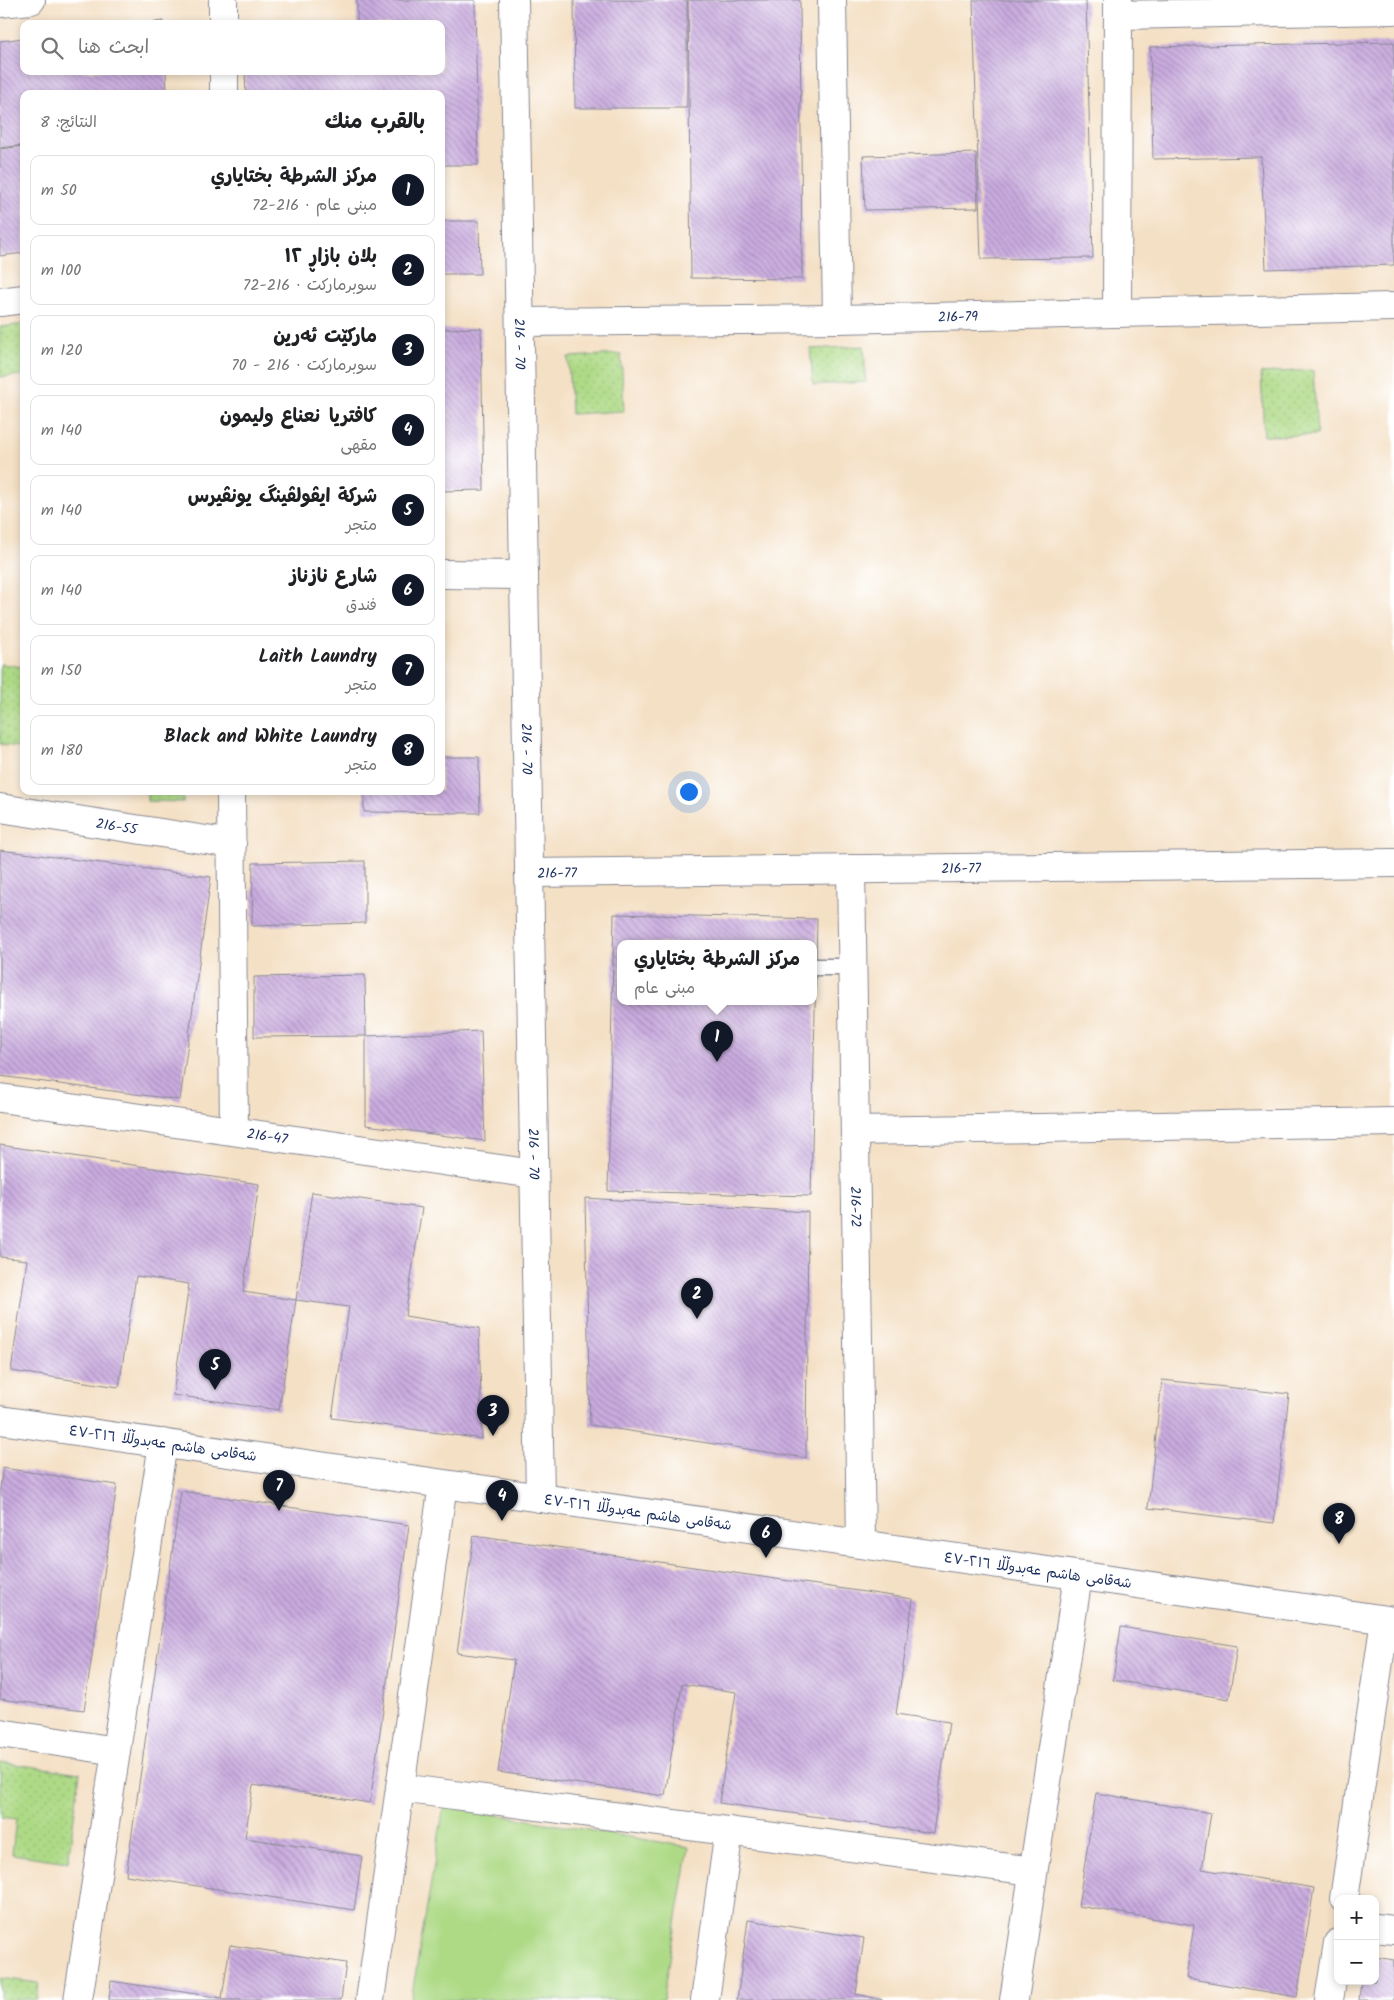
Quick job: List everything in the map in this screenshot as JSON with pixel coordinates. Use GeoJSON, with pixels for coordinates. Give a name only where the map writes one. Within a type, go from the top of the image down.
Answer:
{"type":"FeatureCollection","features":[{"type":"Feature","properties":{"kind":"street"},"geometry":{"type":"LineString","coordinates":[[0,4],[31,0]]}},
{"type":"Feature","properties":{"kind":"street"},"geometry":{"type":"LineString","coordinates":[[223,0],[223,20]]}},
{"type":"Feature","properties":{"kind":"street","name":"216 - 70"},"geometry":{"type":"LineString","coordinates":[[514,0],[540,1498]]}},
{"type":"Feature","properties":{"kind":"street"},"geometry":{"type":"LineString","coordinates":[[832,0],[837,319]]}},
{"type":"Feature","properties":{"kind":"street"},"geometry":{"type":"LineString","coordinates":[[1117,313],[1118,8],[1394,10]]}},
{"type":"Feature","properties":{"kind":"street"},"geometry":{"type":"LineString","coordinates":[[224,75],[224,90]]}},
{"type":"Feature","properties":{"kind":"street"},"geometry":{"type":"LineString","coordinates":[[0,302],[20,300]]}},
{"type":"Feature","properties":{"kind":"street","name":"216-79"},"geometry":{"type":"LineString","coordinates":[[520,322],[837,319],[1394,307]]}},
{"type":"Feature","properties":{"kind":"street"},"geometry":{"type":"LineString","coordinates":[[445,574],[524,574]]}},
{"type":"Feature","properties":{"kind":"street"},"geometry":{"type":"LineString","coordinates":[[232,795],[234,1131]]}},
{"type":"Feature","properties":{"kind":"street","name":"216-55"},"geometry":{"type":"LineString","coordinates":[[0,808],[232,844]]}},
{"type":"Feature","properties":{"kind":"street","name":"216-77"},"geometry":{"type":"LineString","coordinates":[[529,873],[1394,863]]}},
{"type":"Feature","properties":{"kind":"street","name":"216-72"},"geometry":{"type":"LineString","coordinates":[[851,869],[861,1544]]}},
{"type":"Feature","properties":{"kind":"street","name":"216-47"},"geometry":{"type":"LineString","coordinates":[[0,1098],[534,1174]]}},
{"type":"Feature","properties":{"kind":"street"},"geometry":{"type":"LineString","coordinates":[[855,1131],[1394,1122]]}},
{"type":"Feature","properties":{"kind":"street","name":"شەقامی هاشم عەبدوڵڵا ٢١٦-٤٧"},"geometry":{"type":"LineString","coordinates":[[0,1420],[1390,1621]]}},
{"type":"Feature","properties":{"kind":"street"},"geometry":{"type":"LineString","coordinates":[[78,2000],[163,1443]]}},
{"type":"Feature","properties":{"kind":"street"},"geometry":{"type":"LineString","coordinates":[[370,2000],[443,1484]]}},
{"type":"Feature","properties":{"kind":"street"},"geometry":{"type":"LineString","coordinates":[[1014,2000],[1078,1576]]}},
{"type":"Feature","properties":{"kind":"street"},"geometry":{"type":"LineString","coordinates":[[1345,1895],[1390,1621]]}},
{"type":"Feature","properties":{"kind":"street"},"geometry":{"type":"LineString","coordinates":[[0,1733],[116,1751]]}},
{"type":"Feature","properties":{"kind":"street"},"geometry":{"type":"LineString","coordinates":[[400,1788],[1033,1871]]}},
{"type":"Feature","properties":{"kind":"street"},"geometry":{"type":"LineString","coordinates":[[705,2000],[729,1831]]}},
{"type":"Feature","properties":{"kind":"street"},"geometry":{"type":"LineString","coordinates":[[1379,1928],[1394,1930]]}},
{"type":"Feature","properties":{"kind":"street"},"geometry":{"type":"LineString","coordinates":[[1329,2000],[1334,1968]]}},
{"type":"Feature","properties":{"kind":"lane"},"geometry":{"type":"LineString","coordinates":[[817,967],[852,967]]}},
{"type":"Feature","properties":{"kind":"green space"},"geometry":{"type":"Polygon","coordinates":[[[20,324],[20,375],[0,377],[0,327],[20,324]]]}},
{"type":"Feature","properties":{"kind":"green space"},"geometry":{"type":"Polygon","coordinates":[[[864,346],[866,382],[813,385],[810,349],[864,346]]]}},
{"type":"Feature","properties":{"kind":"green space"},"geometry":{"type":"Polygon","coordinates":[[[621,354],[624,411],[571,414],[568,357],[621,354]]]}},
{"type":"Feature","properties":{"kind":"green space"},"geometry":{"type":"Polygon","coordinates":[[[1313,370],[1317,435],[1264,436],[1261,373],[1313,370]]]}},
{"type":"Feature","properties":{"kind":"green space"},"geometry":{"type":"Polygon","coordinates":[[[0,664],[20,666],[20,747],[0,744],[0,664]]]}},
{"type":"Feature","properties":{"kind":"green space"},"geometry":{"type":"Polygon","coordinates":[[[147,795],[183,795],[183,802],[147,801],[147,795]]]}},
{"type":"Feature","properties":{"kind":"green space"},"geometry":{"type":"Polygon","coordinates":[[[0,1762],[80,1773],[68,1862],[12,1854],[16,1819],[0,1817],[0,1762]]]}},
{"type":"Feature","properties":{"kind":"green space"},"geometry":{"type":"Polygon","coordinates":[[[444,1806],[689,1847],[663,2000],[411,2000],[444,1806]]]}},
{"type":"Feature","properties":{"kind":"green space"},"geometry":{"type":"Polygon","coordinates":[[[0,1978],[39,1983],[37,2000],[0,2000],[0,1978]]]}},
{"type":"Feature","properties":{"kind":"building"},"geometry":{"type":"Polygon","coordinates":[[[357,0],[475,0],[478,165],[445,165],[445,90],[246,90],[245,75],[445,75],[445,20],[357,20],[357,0]]]}},
{"type":"Feature","properties":{"kind":"building"},"geometry":{"type":"Polygon","coordinates":[[[574,0],[687,0],[687,108],[575,108],[574,0]]]}},
{"type":"Feature","properties":{"kind":"building"},"geometry":{"type":"Polygon","coordinates":[[[688,0],[800,0],[802,279],[691,278],[688,0]]]}},
{"type":"Feature","properties":{"kind":"building"},"geometry":{"type":"Polygon","coordinates":[[[973,0],[1086,0],[1093,258],[981,259],[973,0]]]}},
{"type":"Feature","properties":{"kind":"building"},"geometry":{"type":"Polygon","coordinates":[[[20,38],[20,75],[166,75],[167,90],[20,90],[20,146],[0,148],[0,41],[20,38]]]}},
{"type":"Feature","properties":{"kind":"building"},"geometry":{"type":"Polygon","coordinates":[[[1394,42],[1394,265],[1266,269],[1261,157],[1153,159],[1150,47],[1394,42]]]}},
{"type":"Feature","properties":{"kind":"building"},"geometry":{"type":"Polygon","coordinates":[[[20,146],[20,254],[0,256],[0,149],[20,146]]]}},
{"type":"Feature","properties":{"kind":"building"},"geometry":{"type":"Polygon","coordinates":[[[976,153],[978,208],[865,210],[863,156],[976,153]]]}},
{"type":"Feature","properties":{"kind":"building"},"geometry":{"type":"Polygon","coordinates":[[[445,221],[479,221],[480,274],[445,274],[445,221]]]}},
{"type":"Feature","properties":{"kind":"building"},"geometry":{"type":"Polygon","coordinates":[[[481,328],[484,490],[445,491],[445,329],[481,328]]]}},
{"type":"Feature","properties":{"kind":"building"},"geometry":{"type":"Polygon","coordinates":[[[445,757],[479,757],[480,813],[364,812],[364,795],[445,795],[445,757]]]}},
{"type":"Feature","properties":{"kind":"building"},"geometry":{"type":"Polygon","coordinates":[[[0,850],[211,877],[180,1100],[0,1076],[0,850]]]}},
{"type":"Feature","properties":{"kind":"building"},"geometry":{"type":"Polygon","coordinates":[[[365,861],[365,923],[252,926],[253,863],[365,861]]]}},
{"type":"Feature","properties":{"kind":"building"},"geometry":{"type":"Polygon","coordinates":[[[614,914],[817,919],[817,940],[617,940],[617,1005],[815,1005],[811,1196],[608,1191],[614,914]]]}},
{"type":"Feature","properties":{"kind":"building"},"geometry":{"type":"Polygon","coordinates":[[[365,975],[366,1036],[254,1037],[254,977],[365,975]]]}},
{"type":"Feature","properties":{"kind":"building"},"geometry":{"type":"Polygon","coordinates":[[[481,1031],[485,1141],[366,1125],[366,1036],[481,1031]]]}},
{"type":"Feature","properties":{"kind":"building"},"geometry":{"type":"Polygon","coordinates":[[[0,1145],[259,1184],[243,1292],[296,1300],[279,1410],[173,1395],[189,1284],[136,1276],[119,1387],[11,1371],[27,1260],[0,1257],[0,1145]]]}},
{"type":"Feature","properties":{"kind":"building"},"geometry":{"type":"Polygon","coordinates":[[[312,1192],[422,1208],[405,1316],[479,1328],[482,1439],[332,1418],[349,1307],[296,1300],[312,1192]]]}},
{"type":"Feature","properties":{"kind":"building"},"geometry":{"type":"Polygon","coordinates":[[[585,1198],[808,1212],[806,1458],[590,1425],[585,1198]]]}},
{"type":"Feature","properties":{"kind":"building"},"geometry":{"type":"Polygon","coordinates":[[[1162,1380],[1289,1394],[1274,1523],[1148,1508],[1162,1380]]]}},
{"type":"Feature","properties":{"kind":"building"},"geometry":{"type":"Polygon","coordinates":[[[3,1468],[117,1485],[84,1710],[0,1699],[0,1488],[3,1468]]]}},
{"type":"Feature","properties":{"kind":"building"},"geometry":{"type":"Polygon","coordinates":[[[181,1491],[409,1525],[370,1803],[253,1785],[245,1838],[362,1856],[354,1910],[126,1875],[181,1491]]]}},
{"type":"Feature","properties":{"kind":"building"},"geometry":{"type":"Polygon","coordinates":[[[474,1535],[913,1599],[896,1714],[949,1722],[933,1833],[719,1803],[736,1692],[682,1684],[665,1796],[498,1772],[514,1660],[457,1653],[474,1535]]]}},
{"type":"Feature","properties":{"kind":"building"},"geometry":{"type":"Polygon","coordinates":[[[1121,1627],[1237,1646],[1229,1699],[1113,1680],[1121,1627]]]}},
{"type":"Feature","properties":{"kind":"building"},"geometry":{"type":"Polygon","coordinates":[[[1096,1793],[1211,1813],[1202,1869],[1314,1888],[1297,1997],[1186,1978],[1194,1925],[1078,1906],[1096,1793]]]}},
{"type":"Feature","properties":{"kind":"building"},"geometry":{"type":"Polygon","coordinates":[[[748,1920],[864,1938],[856,1994],[884,2000],[737,2000],[748,1920]]]}},
{"type":"Feature","properties":{"kind":"building"},"geometry":{"type":"Polygon","coordinates":[[[230,1945],[346,1963],[341,2000],[109,2000],[111,1981],[222,1998],[230,1945]]]}},
{"type":"Feature","properties":{"kind":"building"},"geometry":{"type":"Polygon","coordinates":[[[1379,1958],[1394,1960],[1394,2000],[1359,2000],[1361,1985],[1379,1985],[1379,1958]]]}},
{"type":"Feature","properties":{"kind":"place","name":"مركز الشرطة بختاياري"},"geometry":{"type":"Point","coordinates":[717,1062]}},
{"type":"Feature","properties":{"kind":"place","name":"بلان بازاڕ ١٢"},"geometry":{"type":"Point","coordinates":[697,1319]}},
{"type":"Feature","properties":{"kind":"place","name":"شركة ايڤولڤينگ يونڤيرس"},"geometry":{"type":"Point","coordinates":[215,1390]}},
{"type":"Feature","properties":{"kind":"place","name":"مارکێت ئەرین"},"geometry":{"type":"Point","coordinates":[493,1436]}},
{"type":"Feature","properties":{"kind":"place","name":"Laith Laundry"},"geometry":{"type":"Point","coordinates":[279,1511]}},
{"type":"Feature","properties":{"kind":"place","name":"كافتريا نعناع وليمون"},"geometry":{"type":"Point","coordinates":[502,1521]}},
{"type":"Feature","properties":{"kind":"place","name":"Black and White Laundry"},"geometry":{"type":"Point","coordinates":[1339,1544]}},
{"type":"Feature","properties":{"kind":"place","name":"شارع نازناز"},"geometry":{"type":"Point","coordinates":[766,1558]}}]}
